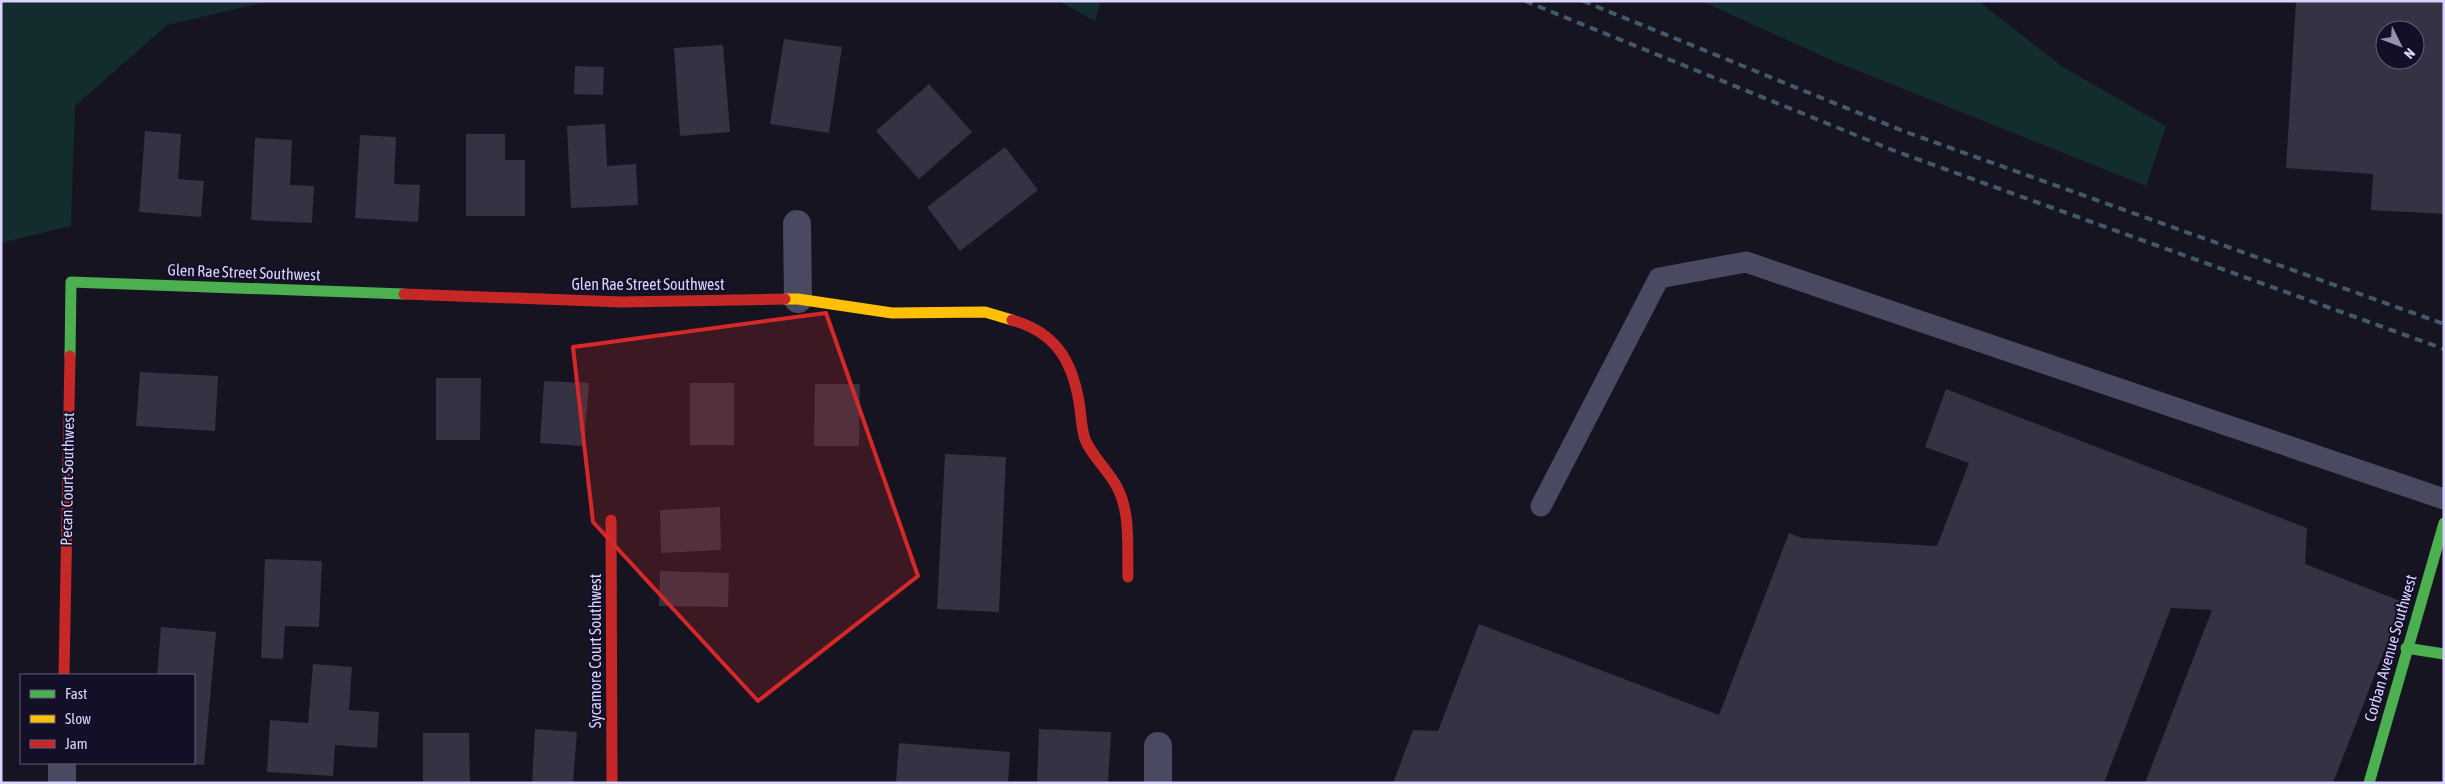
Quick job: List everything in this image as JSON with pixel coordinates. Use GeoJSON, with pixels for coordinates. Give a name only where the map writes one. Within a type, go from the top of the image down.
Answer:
{"type":"FeatureCollection","features":[{"type":"Feature","properties":{"kind":"street"},"geometry":{"type":"LineString","coordinates":[[797,224],[798,299]]}},
{"type":"Feature","properties":{"kind":"street","name":"Glen Rae Street Southwest"},"geometry":{"type":"LineString","coordinates":[[71,282],[622,302],[798,299],[892,313],[985,312],[1028,324],[1052,340],[1071,368],[1079,401],[1084,438],[1118,488],[1127,524],[1128,577]]}},
{"type":"Feature","properties":{"kind":"street","name":"Pecan Court Southwest"},"geometry":{"type":"LineString","coordinates":[[64,674],[71,282]]}},
{"type":"Feature","properties":{"kind":"street","name":"Sycamore Court Southwest"},"geometry":{"type":"LineString","coordinates":[[611,520],[612,783]]}},
{"type":"Feature","properties":{"kind":"street","name":"Corban Avenue Southwest"},"geometry":{"type":"LineString","coordinates":[[2370,783],[2406,648],[2444,523]]}},
{"type":"Feature","properties":{"kind":"street"},"geometry":{"type":"LineString","coordinates":[[2406,648],[2444,654]]}},
{"type":"Feature","properties":{"kind":"street"},"geometry":{"type":"LineString","coordinates":[[1158,746],[1158,783]]}},
{"type":"Feature","properties":{"kind":"street"},"geometry":{"type":"LineString","coordinates":[[62,764],[62,783]]}},
{"type":"Feature","properties":{"kind":"lane"},"geometry":{"type":"LineString","coordinates":[[1542,506],[1658,278],[1746,262],[2444,499]]}},
{"type":"Feature","properties":{"kind":"highlighted area"},"geometry":{"type":"Polygon","coordinates":[[[826,313],[918,576],[758,701],[593,522],[573,347],[826,313]]]}},
{"type":"Feature","properties":{"kind":"green space"},"geometry":{"type":"Polygon","coordinates":[[[1,1],[270,1],[167,25],[75,106],[71,226],[1,243],[1,1]]]}},
{"type":"Feature","properties":{"kind":"green space"},"geometry":{"type":"Polygon","coordinates":[[[1058,1],[1101,1],[1095,21],[1058,1]]]}},
{"type":"Feature","properties":{"kind":"green space"},"geometry":{"type":"Polygon","coordinates":[[[1701,1],[1978,1],[2063,67],[2166,126],[2146,186],[1831,60],[1701,1]]]}},
{"type":"Feature","properties":{"kind":"building"},"geometry":{"type":"Polygon","coordinates":[[[2296,1],[2444,1],[2444,214],[2371,210],[2373,174],[2286,168],[2296,1]]]}},
{"type":"Feature","properties":{"kind":"building"},"geometry":{"type":"Polygon","coordinates":[[[784,39],[842,47],[829,133],[770,124],[784,39]]]}},
{"type":"Feature","properties":{"kind":"building"},"geometry":{"type":"Polygon","coordinates":[[[723,45],[730,132],[680,136],[674,48],[723,45]]]}},
{"type":"Feature","properties":{"kind":"building"},"geometry":{"type":"Polygon","coordinates":[[[575,66],[604,67],[603,95],[574,94],[575,66]]]}},
{"type":"Feature","properties":{"kind":"building"},"geometry":{"type":"Polygon","coordinates":[[[929,84],[972,132],[919,179],[876,131],[929,84]]]}},
{"type":"Feature","properties":{"kind":"building"},"geometry":{"type":"Polygon","coordinates":[[[605,124],[607,166],[636,164],[638,205],[571,208],[567,126],[605,124]]]}},
{"type":"Feature","properties":{"kind":"building"},"geometry":{"type":"Polygon","coordinates":[[[145,131],[181,134],[178,179],[204,181],[201,217],[139,212],[145,131]]]}},
{"type":"Feature","properties":{"kind":"building"},"geometry":{"type":"Polygon","coordinates":[[[466,134],[505,134],[505,160],[525,160],[525,216],[466,216],[466,134]]]}},
{"type":"Feature","properties":{"kind":"building"},"geometry":{"type":"Polygon","coordinates":[[[360,135],[396,137],[394,184],[420,185],[418,222],[355,218],[360,135]]]}},
{"type":"Feature","properties":{"kind":"building"},"geometry":{"type":"Polygon","coordinates":[[[255,138],[292,140],[290,185],[314,186],[312,223],[251,220],[255,138]]]}},
{"type":"Feature","properties":{"kind":"building"},"geometry":{"type":"Polygon","coordinates":[[[1005,147],[1038,190],[960,251],[927,207],[1005,147]]]}},
{"type":"Feature","properties":{"kind":"building"},"geometry":{"type":"Polygon","coordinates":[[[140,372],[218,376],[215,431],[136,426],[140,372]]]}},
{"type":"Feature","properties":{"kind":"building"},"geometry":{"type":"Polygon","coordinates":[[[436,378],[481,378],[480,440],[436,440],[436,378]]]}},
{"type":"Feature","properties":{"kind":"building"},"geometry":{"type":"Polygon","coordinates":[[[544,381],[589,383],[584,446],[540,443],[544,381]]]}},
{"type":"Feature","properties":{"kind":"building"},"geometry":{"type":"Polygon","coordinates":[[[690,383],[734,383],[734,445],[690,445],[690,383]]]}},
{"type":"Feature","properties":{"kind":"building"},"geometry":{"type":"Polygon","coordinates":[[[815,384],[860,384],[859,446],[814,446],[815,384]]]}},
{"type":"Feature","properties":{"kind":"building"},"geometry":{"type":"Polygon","coordinates":[[[1946,389],[2307,528],[2305,564],[2403,602],[2333,783],[2145,783],[2212,610],[2171,608],[2104,783],[1393,783],[1413,730],[1438,731],[1479,624],[1719,715],[1789,533],[1802,538],[1937,546],[1969,463],[1925,447],[1946,389]]]}},
{"type":"Feature","properties":{"kind":"building"},"geometry":{"type":"Polygon","coordinates":[[[945,454],[1006,457],[999,612],[937,609],[945,454]]]}},
{"type":"Feature","properties":{"kind":"building"},"geometry":{"type":"Polygon","coordinates":[[[720,507],[721,550],[661,553],[660,510],[720,507]]]}},
{"type":"Feature","properties":{"kind":"building"},"geometry":{"type":"Polygon","coordinates":[[[265,559],[322,561],[319,627],[285,626],[283,659],[261,658],[265,559]]]}},
{"type":"Feature","properties":{"kind":"building"},"geometry":{"type":"Polygon","coordinates":[[[660,571],[729,573],[728,607],[659,606],[660,571]]]}},
{"type":"Feature","properties":{"kind":"building"},"geometry":{"type":"Polygon","coordinates":[[[161,627],[216,632],[204,765],[188,764],[195,764],[195,674],[157,674],[161,627]]]}},
{"type":"Feature","properties":{"kind":"building"},"geometry":{"type":"Polygon","coordinates":[[[313,664],[352,667],[349,710],[379,712],[377,748],[335,745],[333,776],[267,772],[270,720],[308,723],[313,664]]]}},
{"type":"Feature","properties":{"kind":"building"},"geometry":{"type":"Polygon","coordinates":[[[535,729],[577,732],[573,783],[532,783],[535,729]]]}},
{"type":"Feature","properties":{"kind":"building"},"geometry":{"type":"Polygon","coordinates":[[[1039,729],[1111,732],[1108,783],[1037,783],[1039,729]]]}},
{"type":"Feature","properties":{"kind":"building"},"geometry":{"type":"Polygon","coordinates":[[[423,733],[469,733],[470,783],[423,783],[423,733]]]}},
{"type":"Feature","properties":{"kind":"building"},"geometry":{"type":"Polygon","coordinates":[[[899,743],[1010,752],[1008,783],[896,783],[899,743]]]}},
{"type":"Feature","properties":{"kind":"railway"},"geometry":{"type":"LineString","coordinates":[[1525,1],[1895,151],[2444,349]]}},
{"type":"Feature","properties":{"kind":"railway"},"geometry":{"type":"LineString","coordinates":[[1583,1],[1903,131],[2444,324]]}},
{"type":"Feature","properties":{"kind":"traffic: fast"},"geometry":{"type":"LineString","coordinates":[[70,356],[71,282],[404,294]]}},
{"type":"Feature","properties":{"kind":"traffic: fast"},"geometry":{"type":"LineString","coordinates":[[2369,783],[2444,523]]}},
{"type":"Feature","properties":{"kind":"traffic: fast"},"geometry":{"type":"LineString","coordinates":[[2406,648],[2444,654]]}},
{"type":"Feature","properties":{"kind":"traffic: slow"},"geometry":{"type":"LineString","coordinates":[[785,299],[798,299],[892,313],[985,312],[1012,320]]}},
{"type":"Feature","properties":{"kind":"traffic: jam"},"geometry":{"type":"LineString","coordinates":[[404,294],[622,302],[785,299]]}},
{"type":"Feature","properties":{"kind":"traffic: jam"},"geometry":{"type":"LineString","coordinates":[[1012,320],[1027,325],[1050,340],[1059,350],[1072,373],[1086,442],[1117,487],[1121,497],[1126,519],[1128,577]]}},
{"type":"Feature","properties":{"kind":"traffic: jam"},"geometry":{"type":"LineString","coordinates":[[64,674],[70,356]]}},
{"type":"Feature","properties":{"kind":"traffic: jam"},"geometry":{"type":"LineString","coordinates":[[611,520],[612,783]]}}]}
